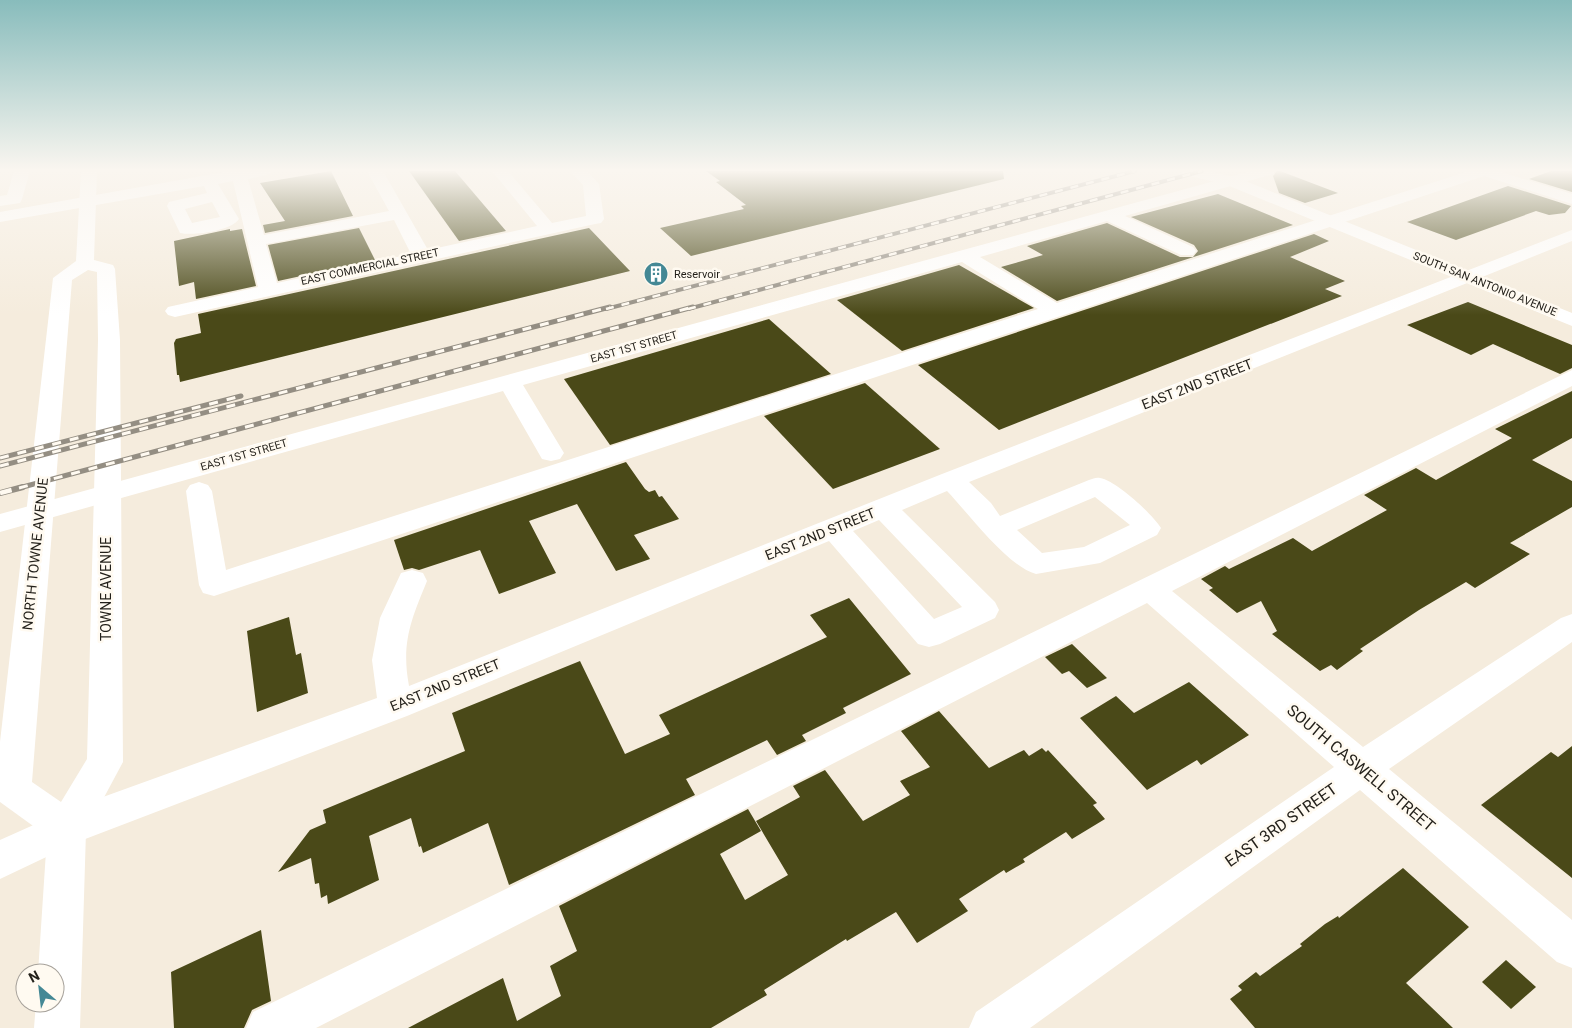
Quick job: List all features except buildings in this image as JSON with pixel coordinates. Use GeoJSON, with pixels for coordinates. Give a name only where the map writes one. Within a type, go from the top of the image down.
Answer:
{"type":"FeatureCollection","features":[{"type":"Feature","properties":{"kind":"street"},"geometry":{"type":"LineString","coordinates":[[85,263],[87,219]]}},
{"type":"Feature","properties":{"kind":"street"},"geometry":{"type":"LineString","coordinates":[[251,219],[269,290]]}},
{"type":"Feature","properties":{"kind":"street"},"geometry":{"type":"LineString","coordinates":[[269,239],[374,219]]}},
{"type":"Feature","properties":{"kind":"street"},"geometry":{"type":"LineString","coordinates":[[403,219],[422,256]]}},
{"type":"Feature","properties":{"kind":"street"},"geometry":{"type":"LineString","coordinates":[[540,219],[548,229]]}},
{"type":"Feature","properties":{"kind":"street","name":"EAST COMMERCIAL STREET"},"geometry":{"type":"LineString","coordinates":[[175,310],[595,219]]}},
{"type":"Feature","properties":{"kind":"street","name":"EAST 1ST STREET"},"geometry":{"type":"LineString","coordinates":[[0,523],[1095,219]]}},
{"type":"Feature","properties":{"kind":"street"},"geometry":{"type":"LineString","coordinates":[[1118,219],[1187,251]]}},
{"type":"Feature","properties":{"kind":"street","name":"SOUTH SAN ANTONIO AVENUE"},"geometry":{"type":"LineString","coordinates":[[1325,219],[1572,320]]}},
{"type":"Feature","properties":{"kind":"street"},"geometry":{"type":"LineString","coordinates":[[199,491],[214,585],[1336,219]]}},
{"type":"Feature","properties":{"kind":"street","name":"EAST 2ND STREET"},"geometry":{"type":"LineString","coordinates":[[67,828],[395,706],[951,480],[1572,235]]}},
{"type":"Feature","properties":{"kind":"street"},"geometry":{"type":"LineString","coordinates":[[964,255],[1054,310]]}},
{"type":"Feature","properties":{"kind":"street","name":"TOWNE AVENUE"},"geometry":{"type":"LineString","coordinates":[[67,828],[105,762],[109,340],[106,269],[85,263]]}},
{"type":"Feature","properties":{"kind":"street","name":"NORTH TOWNE AVENUE"},"geometry":{"type":"LineString","coordinates":[[67,828],[13,790],[63,278],[85,263]]}},
{"type":"Feature","properties":{"kind":"street"},"geometry":{"type":"LineString","coordinates":[[269,1028],[1572,377]]}},
{"type":"Feature","properties":{"kind":"street"},"geometry":{"type":"LineString","coordinates":[[510,382],[551,453]]}},
{"type":"Feature","properties":{"kind":"street"},"geometry":{"type":"LineString","coordinates":[[951,480],[981,509],[996,528]]}},
{"type":"Feature","properties":{"kind":"street"},"geometry":{"type":"LineString","coordinates":[[834,528],[929,635],[984,610],[884,508]]}},
{"type":"Feature","properties":{"kind":"street"},"geometry":{"type":"LineString","coordinates":[[395,706],[388,660],[396,618],[412,581]]}},
{"type":"Feature","properties":{"kind":"street","name":"SOUTH CASWELL STREET"},"geometry":{"type":"LineString","coordinates":[[1150,589],[1572,946]]}},
{"type":"Feature","properties":{"kind":"street","name":"EAST 3RD STREET"},"geometry":{"type":"LineString","coordinates":[[992,1028],[1361,768],[1572,626]]}},
{"type":"Feature","properties":{"kind":"street"},"geometry":{"type":"LineString","coordinates":[[0,842],[67,828]]}},
{"type":"Feature","properties":{"kind":"street"},"geometry":{"type":"LineString","coordinates":[[0,860],[67,828]]}},
{"type":"Feature","properties":{"kind":"street"},"geometry":{"type":"LineString","coordinates":[[57,1028],[67,828]]}},
{"type":"Feature","properties":{"kind":"railway"},"geometry":{"type":"LineString","coordinates":[[606,309],[951,219]]}},
{"type":"Feature","properties":{"kind":"railway"},"geometry":{"type":"LineString","coordinates":[[688,309],[1023,219]]}},
{"type":"Feature","properties":{"kind":"railway"},"geometry":{"type":"LineString","coordinates":[[0,466],[610,307]]}},
{"type":"Feature","properties":{"kind":"railway"},"geometry":{"type":"LineString","coordinates":[[19,488],[693,307]]}},
{"type":"Feature","properties":{"kind":"railway"},"geometry":{"type":"LineString","coordinates":[[0,458],[241,396]]}},
{"type":"Feature","properties":{"kind":"railway"},"geometry":{"type":"LineString","coordinates":[[0,493],[23,487]]}},
{"type":"Feature","properties":{"kind":"place","name":"Reservoir"},"geometry":{"type":"Point","coordinates":[656,274]}}]}
